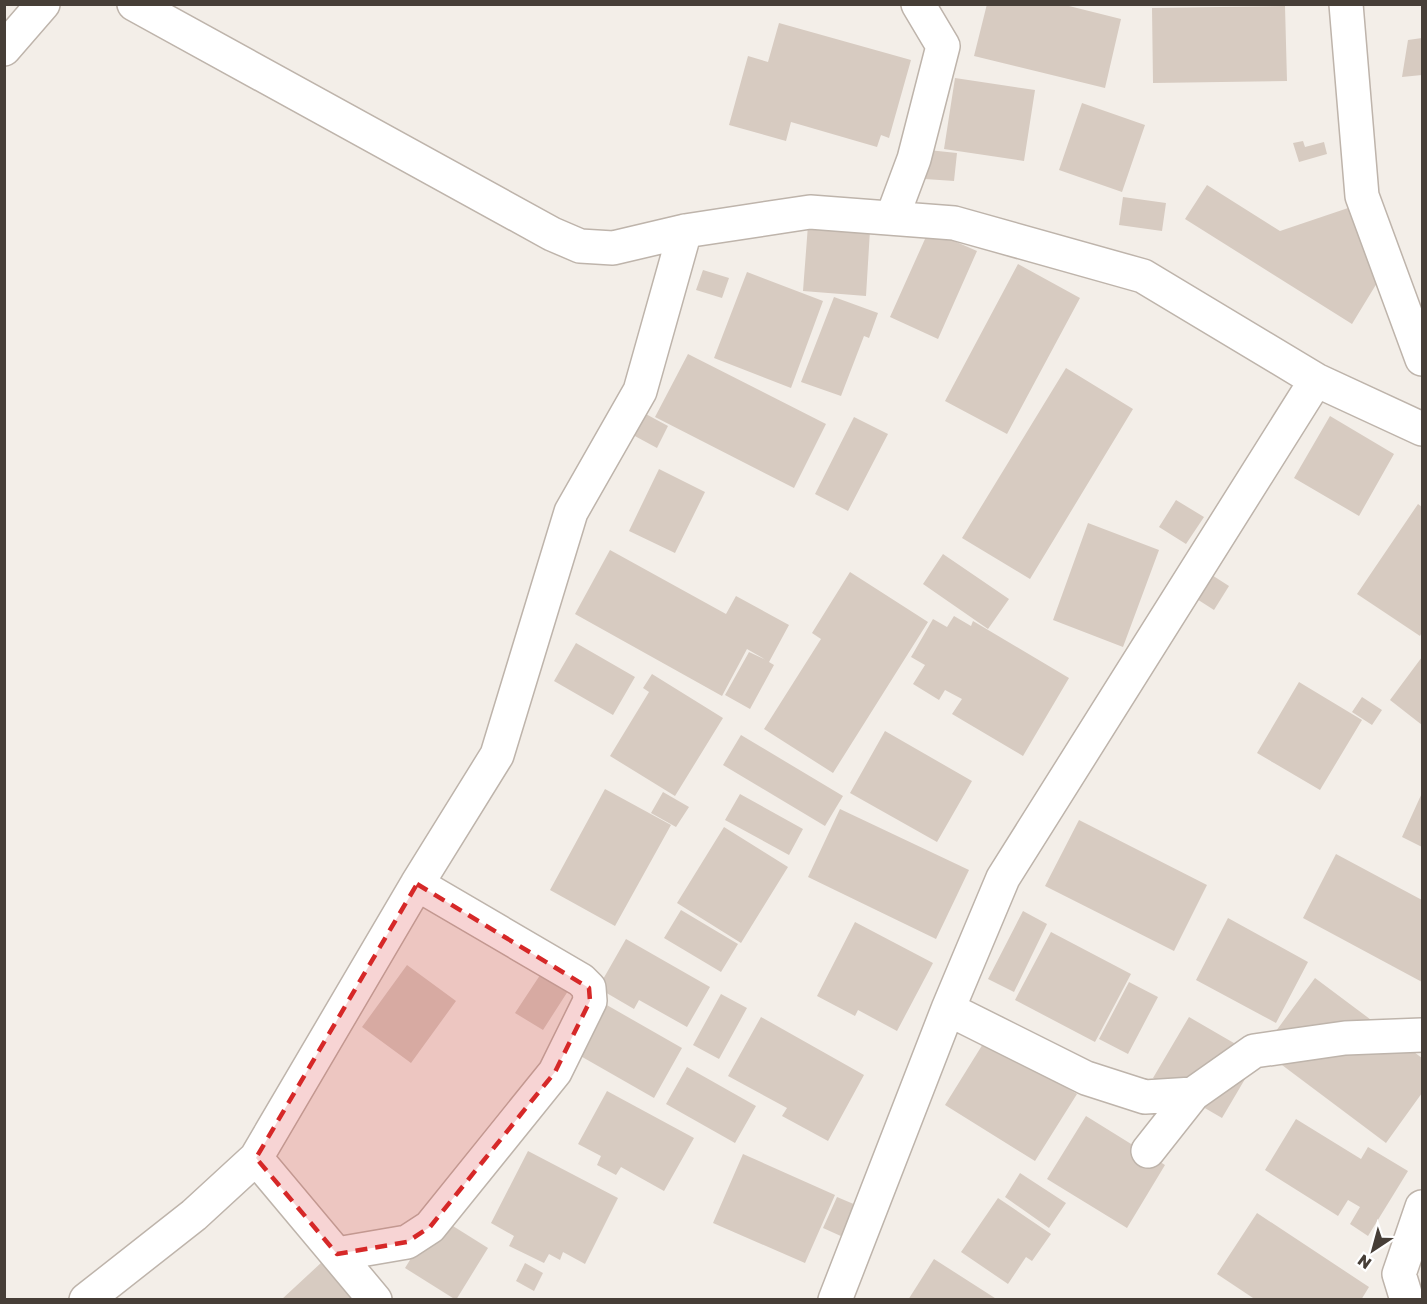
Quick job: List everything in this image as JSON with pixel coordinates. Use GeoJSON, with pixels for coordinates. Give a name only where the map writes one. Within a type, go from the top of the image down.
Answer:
{"type":"FeatureCollection","features":[{"type":"Feature","properties":{"kind":"street"},"geometry":{"type":"LineString","coordinates":[[4,50],[43,4]]}},
{"type":"Feature","properties":{"kind":"street"},"geometry":{"type":"LineString","coordinates":[[134,4],[561,238],[580,246],[613,248],[686,231],[810,212],[954,223],[1143,276],[1316,380],[1422,429]]}},
{"type":"Feature","properties":{"kind":"street"},"geometry":{"type":"LineString","coordinates":[[892,218],[914,159],[943,46],[918,4]]}},
{"type":"Feature","properties":{"kind":"street"},"geometry":{"type":"LineString","coordinates":[[1346,4],[1362,196],[1422,359]]}},
{"type":"Feature","properties":{"kind":"street"},"geometry":{"type":"LineString","coordinates":[[86,1299],[194,1215],[256,1158],[417,884],[497,755],[571,512],[640,391],[686,231]]}},
{"type":"Feature","properties":{"kind":"street"},"geometry":{"type":"LineString","coordinates":[[835,1299],[948,1009],[1003,878],[1316,380]]}},
{"type":"Feature","properties":{"kind":"street"},"geometry":{"type":"LineString","coordinates":[[338,1254],[407,1242],[430,1227],[555,1072],[590,1001],[589,988],[581,980],[417,884]]}},
{"type":"Feature","properties":{"kind":"street"},"geometry":{"type":"LineString","coordinates":[[948,1009],[1086,1078],[1145,1097],[1193,1094]]}},
{"type":"Feature","properties":{"kind":"street"},"geometry":{"type":"LineString","coordinates":[[1148,1151],[1193,1094],[1254,1051],[1345,1038],[1422,1035]]}},
{"type":"Feature","properties":{"kind":"street"},"geometry":{"type":"LineString","coordinates":[[256,1158],[375,1299]]}},
{"type":"Feature","properties":{"kind":"street"},"geometry":{"type":"LineString","coordinates":[[1407,1299],[1399,1274],[1422,1207]]}},
{"type":"Feature","properties":{"kind":"highlighted area"},"geometry":{"type":"Polygon","coordinates":[[[417,884],[589,988],[590,1001],[555,1072],[430,1227],[407,1242],[337,1254],[256,1158],[417,884]]]}},
{"type":"Feature","properties":{"kind":"building"},"geometry":{"type":"Polygon","coordinates":[[[987,4],[1061,4],[1121,19],[1105,88],[974,56],[987,4]]]}},
{"type":"Feature","properties":{"kind":"building"},"geometry":{"type":"Polygon","coordinates":[[[1285,6],[1287,81],[1153,83],[1152,8],[1285,6]]]}},
{"type":"Feature","properties":{"kind":"building"},"geometry":{"type":"Polygon","coordinates":[[[779,23],[911,60],[889,138],[881,135],[877,147],[791,122],[786,141],[729,125],[748,56],[768,62],[779,23]]]}},
{"type":"Feature","properties":{"kind":"building"},"geometry":{"type":"Polygon","coordinates":[[[1422,38],[1422,75],[1402,77],[1408,40],[1422,38]]]}},
{"type":"Feature","properties":{"kind":"building"},"geometry":{"type":"Polygon","coordinates":[[[955,78],[1035,90],[1024,161],[944,149],[955,78]]]}},
{"type":"Feature","properties":{"kind":"building"},"geometry":{"type":"Polygon","coordinates":[[[1082,103],[1145,125],[1122,192],[1059,170],[1082,103]]]}},
{"type":"Feature","properties":{"kind":"building"},"geometry":{"type":"Polygon","coordinates":[[[1303,141],[1305,147],[1324,142],[1327,154],[1299,162],[1293,143],[1303,141]]]}},
{"type":"Feature","properties":{"kind":"building"},"geometry":{"type":"Polygon","coordinates":[[[928,150],[957,153],[954,181],[925,179],[928,150]]]}},
{"type":"Feature","properties":{"kind":"building"},"geometry":{"type":"Polygon","coordinates":[[[1207,185],[1280,231],[1357,205],[1380,278],[1352,324],[1185,219],[1207,185]]]}},
{"type":"Feature","properties":{"kind":"building"},"geometry":{"type":"Polygon","coordinates":[[[1123,197],[1166,203],[1162,231],[1119,225],[1123,197]]]}},
{"type":"Feature","properties":{"kind":"building"},"geometry":{"type":"Polygon","coordinates":[[[808,225],[870,230],[866,296],[803,291],[808,225]]]}},
{"type":"Feature","properties":{"kind":"building"},"geometry":{"type":"Polygon","coordinates":[[[929,230],[977,251],[938,339],[890,317],[929,230]]]}},
{"type":"Feature","properties":{"kind":"building"},"geometry":{"type":"Polygon","coordinates":[[[1018,264],[1080,298],[1007,434],[945,401],[1018,264]]]}},
{"type":"Feature","properties":{"kind":"building"},"geometry":{"type":"Polygon","coordinates":[[[703,270],[729,278],[722,298],[696,290],[703,270]]]}},
{"type":"Feature","properties":{"kind":"building"},"geometry":{"type":"Polygon","coordinates":[[[747,272],[823,301],[791,388],[714,358],[747,272]]]}},
{"type":"Feature","properties":{"kind":"building"},"geometry":{"type":"Polygon","coordinates":[[[834,297],[878,313],[869,338],[864,336],[841,396],[801,382],[834,297]]]}},
{"type":"Feature","properties":{"kind":"building"},"geometry":{"type":"Polygon","coordinates":[[[688,354],[826,424],[794,488],[655,417],[688,354]]]}},
{"type":"Feature","properties":{"kind":"building"},"geometry":{"type":"Polygon","coordinates":[[[1066,368],[1133,409],[1030,579],[962,538],[1066,368]]]}},
{"type":"Feature","properties":{"kind":"building"},"geometry":{"type":"Polygon","coordinates":[[[644,413],[668,426],[657,448],[633,435],[644,413]]]}},
{"type":"Feature","properties":{"kind":"building"},"geometry":{"type":"Polygon","coordinates":[[[1330,416],[1394,454],[1359,516],[1294,478],[1330,416]]]}},
{"type":"Feature","properties":{"kind":"building"},"geometry":{"type":"Polygon","coordinates":[[[854,417],[888,434],[848,511],[815,494],[854,417]]]}},
{"type":"Feature","properties":{"kind":"building"},"geometry":{"type":"Polygon","coordinates":[[[659,469],[705,492],[675,553],[629,531],[659,469]]]}},
{"type":"Feature","properties":{"kind":"building"},"geometry":{"type":"Polygon","coordinates":[[[1176,500],[1204,517],[1186,544],[1159,527],[1176,500]]]}},
{"type":"Feature","properties":{"kind":"building"},"geometry":{"type":"Polygon","coordinates":[[[1418,504],[1422,507],[1422,632],[1420,636],[1357,594],[1418,504]]]}},
{"type":"Feature","properties":{"kind":"building"},"geometry":{"type":"Polygon","coordinates":[[[1088,523],[1159,550],[1123,647],[1053,620],[1088,523]]]}},
{"type":"Feature","properties":{"kind":"building"},"geometry":{"type":"Polygon","coordinates":[[[610,550],[726,614],[736,596],[789,625],[769,662],[774,665],[750,709],[725,695],[749,652],[766,660],[747,649],[722,696],[575,614],[610,550]]]}},
{"type":"Feature","properties":{"kind":"building"},"geometry":{"type":"Polygon","coordinates":[[[943,554],[1009,599],[988,629],[923,584],[943,554]]]}},
{"type":"Feature","properties":{"kind":"building"},"geometry":{"type":"Polygon","coordinates":[[[1204,570],[1229,586],[1214,610],[1189,594],[1204,570]]]}},
{"type":"Feature","properties":{"kind":"building"},"geometry":{"type":"Polygon","coordinates":[[[850,572],[928,622],[833,773],[764,729],[821,639],[812,633],[850,572]]]}},
{"type":"Feature","properties":{"kind":"building"},"geometry":{"type":"Polygon","coordinates":[[[954,616],[971,626],[973,621],[1069,678],[1023,756],[952,714],[962,699],[945,690],[939,700],[913,684],[925,665],[911,657],[933,619],[947,627],[954,616]]]}},
{"type":"Feature","properties":{"kind":"building"},"geometry":{"type":"Polygon","coordinates":[[[576,643],[635,677],[613,715],[554,681],[576,643]]]}},
{"type":"Feature","properties":{"kind":"building"},"geometry":{"type":"Polygon","coordinates":[[[1422,657],[1422,725],[1390,700],[1422,657]]]}},
{"type":"Feature","properties":{"kind":"building"},"geometry":{"type":"Polygon","coordinates":[[[652,674],[723,718],[675,796],[610,756],[649,692],[643,688],[652,674]]]}},
{"type":"Feature","properties":{"kind":"building"},"geometry":{"type":"Polygon","coordinates":[[[1299,682],[1362,720],[1320,790],[1257,753],[1299,682]]]}},
{"type":"Feature","properties":{"kind":"building"},"geometry":{"type":"Polygon","coordinates":[[[1362,697],[1382,710],[1372,725],[1352,712],[1362,697]]]}},
{"type":"Feature","properties":{"kind":"building"},"geometry":{"type":"Polygon","coordinates":[[[885,731],[972,781],[937,842],[850,793],[885,731]]]}},
{"type":"Feature","properties":{"kind":"building"},"geometry":{"type":"Polygon","coordinates":[[[741,735],[843,796],[825,826],[723,765],[741,735]]]}},
{"type":"Feature","properties":{"kind":"building"},"geometry":{"type":"Polygon","coordinates":[[[605,789],[671,825],[615,926],[550,890],[605,789]]]}},
{"type":"Feature","properties":{"kind":"building"},"geometry":{"type":"Polygon","coordinates":[[[663,792],[689,807],[676,827],[651,813],[663,792]]]}},
{"type":"Feature","properties":{"kind":"building"},"geometry":{"type":"Polygon","coordinates":[[[1422,793],[1422,847],[1402,837],[1422,793]]]}},
{"type":"Feature","properties":{"kind":"building"},"geometry":{"type":"Polygon","coordinates":[[[740,794],[803,829],[789,855],[725,820],[740,794]]]}},
{"type":"Feature","properties":{"kind":"building"},"geometry":{"type":"Polygon","coordinates":[[[840,809],[969,870],[936,939],[808,877],[840,809]]]}},
{"type":"Feature","properties":{"kind":"building"},"geometry":{"type":"Polygon","coordinates":[[[1079,820],[1207,885],[1174,951],[1045,886],[1079,820]]]}},
{"type":"Feature","properties":{"kind":"building"},"geometry":{"type":"Polygon","coordinates":[[[724,827],[788,867],[741,943],[677,903],[724,827]]]}},
{"type":"Feature","properties":{"kind":"building"},"geometry":{"type":"Polygon","coordinates":[[[1336,854],[1422,900],[1422,982],[1303,918],[1336,854]]]}},
{"type":"Feature","properties":{"kind":"building"},"geometry":{"type":"Polygon","coordinates":[[[681,910],[738,944],[721,972],[664,938],[681,910]]]}},
{"type":"Feature","properties":{"kind":"building"},"geometry":{"type":"Polygon","coordinates":[[[1023,911],[1047,924],[1014,992],[988,979],[1023,911]]]}},
{"type":"Feature","properties":{"kind":"building"},"geometry":{"type":"Polygon","coordinates":[[[1228,918],[1308,962],[1276,1023],[1196,980],[1228,918]]]}},
{"type":"Feature","properties":{"kind":"building"},"geometry":{"type":"Polygon","coordinates":[[[855,922],[933,963],[897,1031],[858,1010],[855,1016],[817,996],[855,922]]]}},
{"type":"Feature","properties":{"kind":"building"},"geometry":{"type":"Polygon","coordinates":[[[1051,932],[1131,974],[1095,1042],[1015,1000],[1051,932]]]}},
{"type":"Feature","properties":{"kind":"building"},"geometry":{"type":"Polygon","coordinates":[[[626,939],[710,987],[687,1027],[639,1000],[634,1009],[598,988],[626,939]]]}},
{"type":"Feature","properties":{"kind":"building"},"geometry":{"type":"Polygon","coordinates":[[[550,960],[577,977],[543,1030],[515,1013],[550,960]]]}},
{"type":"Feature","properties":{"kind":"building"},"geometry":{"type":"Polygon","coordinates":[[[407,965],[456,1001],[411,1063],[362,1027],[407,965]]]}},
{"type":"Feature","properties":{"kind":"building"},"geometry":{"type":"Polygon","coordinates":[[[1315,978],[1422,1058],[1422,1093],[1386,1143],[1262,1050],[1315,978]]]}},
{"type":"Feature","properties":{"kind":"building"},"geometry":{"type":"Polygon","coordinates":[[[1129,982],[1158,997],[1128,1054],[1099,1039],[1129,982]]]}},
{"type":"Feature","properties":{"kind":"building"},"geometry":{"type":"Polygon","coordinates":[[[721,994],[747,1008],[719,1059],[693,1045],[721,994]]]}},
{"type":"Feature","properties":{"kind":"building"},"geometry":{"type":"Polygon","coordinates":[[[598,1000],[682,1048],[654,1098],[570,1050],[598,1000]]]}},
{"type":"Feature","properties":{"kind":"building"},"geometry":{"type":"Polygon","coordinates":[[[761,1017],[864,1075],[828,1141],[782,1116],[787,1108],[728,1076],[761,1017]]]}},
{"type":"Feature","properties":{"kind":"building"},"geometry":{"type":"Polygon","coordinates":[[[1189,1017],[1258,1057],[1222,1118],[1153,1078],[1189,1017]]]}},
{"type":"Feature","properties":{"kind":"building"},"geometry":{"type":"Polygon","coordinates":[[[986,1039],[1077,1094],[1035,1161],[945,1105],[986,1039]]]}},
{"type":"Feature","properties":{"kind":"building"},"geometry":{"type":"Polygon","coordinates":[[[687,1067],[756,1106],[735,1143],[666,1104],[687,1067]]]}},
{"type":"Feature","properties":{"kind":"building"},"geometry":{"type":"Polygon","coordinates":[[[607,1091],[694,1138],[664,1191],[621,1167],[616,1175],[597,1165],[601,1156],[578,1144],[607,1091]]]}},
{"type":"Feature","properties":{"kind":"building"},"geometry":{"type":"Polygon","coordinates":[[[1086,1116],[1165,1165],[1127,1228],[1047,1179],[1086,1116]]]}},
{"type":"Feature","properties":{"kind":"building"},"geometry":{"type":"Polygon","coordinates":[[[1296,1119],[1361,1159],[1368,1147],[1408,1171],[1368,1236],[1350,1224],[1360,1207],[1348,1200],[1338,1216],[1265,1170],[1296,1119]]]}},
{"type":"Feature","properties":{"kind":"building"},"geometry":{"type":"Polygon","coordinates":[[[528,1151],[618,1198],[585,1264],[563,1252],[560,1260],[549,1254],[544,1263],[509,1246],[514,1236],[491,1223],[528,1151]]]}},
{"type":"Feature","properties":{"kind":"building"},"geometry":{"type":"Polygon","coordinates":[[[743,1154],[835,1195],[805,1263],[713,1223],[743,1154]]]}},
{"type":"Feature","properties":{"kind":"building"},"geometry":{"type":"Polygon","coordinates":[[[1020,1173],[1066,1203],[1049,1228],[1005,1197],[1020,1173]]]}},
{"type":"Feature","properties":{"kind":"building"},"geometry":{"type":"Polygon","coordinates":[[[837,1197],[856,1205],[843,1237],[823,1228],[837,1197]]]}},
{"type":"Feature","properties":{"kind":"building"},"geometry":{"type":"Polygon","coordinates":[[[998,1198],[1051,1234],[1032,1261],[1026,1257],[1008,1284],[961,1252],[998,1198]]]}},
{"type":"Feature","properties":{"kind":"building"},"geometry":{"type":"Polygon","coordinates":[[[1257,1213],[1369,1287],[1361,1300],[1256,1300],[1217,1274],[1257,1213]]]}},
{"type":"Feature","properties":{"kind":"building"},"geometry":{"type":"Polygon","coordinates":[[[437,1216],[488,1248],[456,1300],[405,1268],[437,1216]]]}},
{"type":"Feature","properties":{"kind":"building"},"geometry":{"type":"Polygon","coordinates":[[[336,1249],[376,1300],[281,1300],[336,1249]]]}},
{"type":"Feature","properties":{"kind":"building"},"geometry":{"type":"Polygon","coordinates":[[[934,1259],[998,1300],[908,1300],[934,1259]]]}},
{"type":"Feature","properties":{"kind":"building"},"geometry":{"type":"Polygon","coordinates":[[[525,1263],[543,1273],[534,1291],[516,1281],[525,1263]]]}}]}
